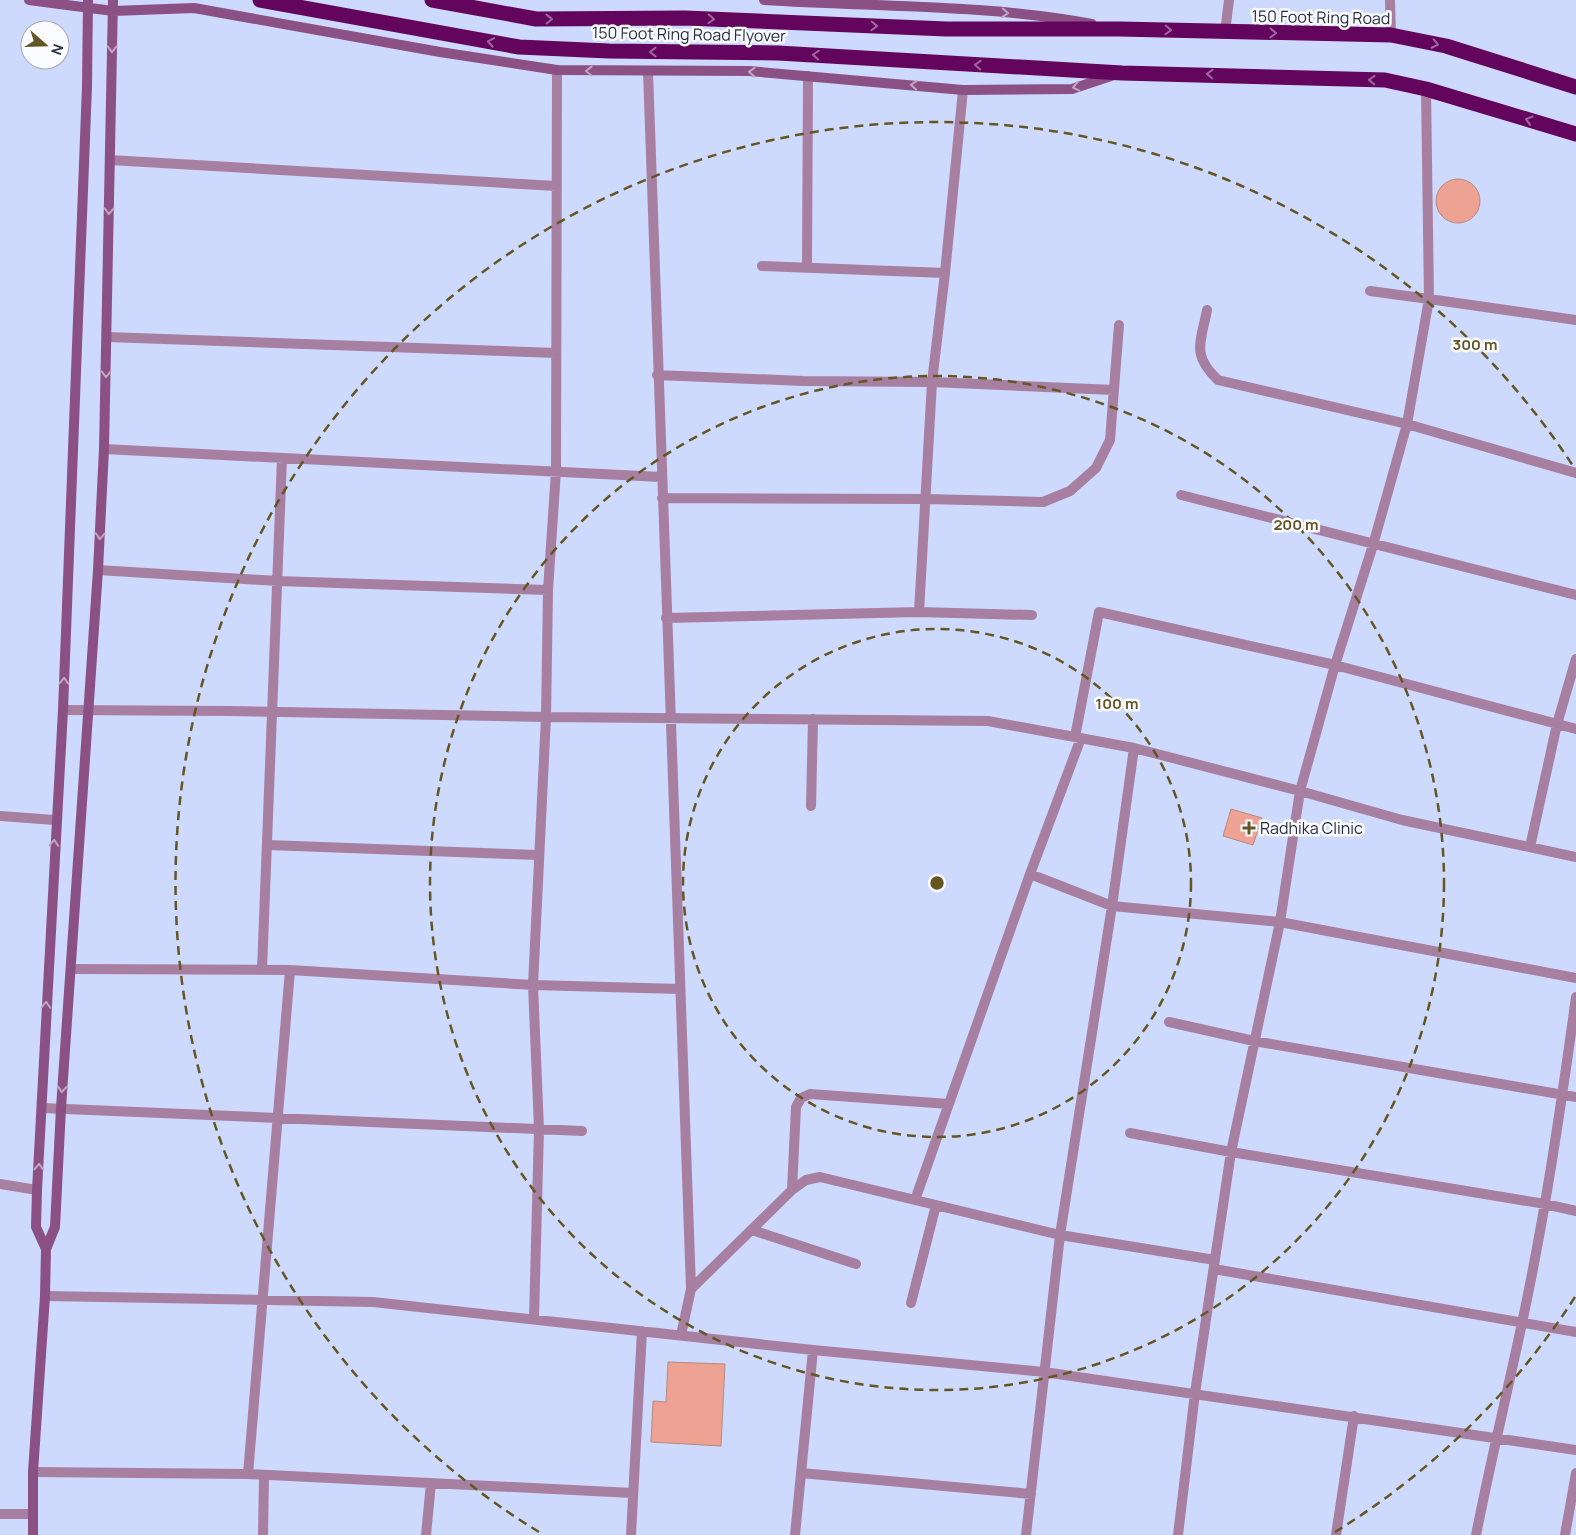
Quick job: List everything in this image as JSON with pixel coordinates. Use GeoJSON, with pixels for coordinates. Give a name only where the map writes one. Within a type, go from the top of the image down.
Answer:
{"type":"FeatureCollection","features":[{"type":"Feature","properties":{"kind":"highway","name":"150 Foot Ring Road Flyover"},"geometry":{"type":"LineString","coordinates":[[260,0],[519,47],[609,52],[778,53],[1122,73]]}},
{"type":"Feature","properties":{"kind":"highway","name":"150 Foot Ring Road Flyover"},"geometry":{"type":"LineString","coordinates":[[432,0],[536,19],[684,18],[946,29],[1119,29]]}},
{"type":"Feature","properties":{"kind":"highway","name":"150 Foot Ring Road"},"geometry":{"type":"LineString","coordinates":[[1119,29],[1391,35],[1446,46],[1576,86]]}},
{"type":"Feature","properties":{"kind":"highway"},"geometry":{"type":"LineString","coordinates":[[1122,73],[1385,80],[1426,89],[1576,134]]}},
{"type":"Feature","properties":{"kind":"street"},"geometry":{"type":"LineString","coordinates":[[29,0],[194,8],[440,52],[557,70],[749,71],[963,90],[1072,89],[1122,73]]}},
{"type":"Feature","properties":{"kind":"street"},"geometry":{"type":"LineString","coordinates":[[764,0],[963,5],[1058,17],[1119,29]]}},
{"type":"Feature","properties":{"kind":"street"},"geometry":{"type":"LineString","coordinates":[[1224,32],[1229,0]]}},
{"type":"Feature","properties":{"kind":"street"},"geometry":{"type":"LineString","coordinates":[[1390,0],[1391,35]]}},
{"type":"Feature","properties":{"kind":"street"},"geometry":{"type":"LineString","coordinates":[[46,1249],[36,1227],[37,1190],[55,820],[63,710],[87,86],[88,4]]}},
{"type":"Feature","properties":{"kind":"street"},"geometry":{"type":"LineString","coordinates":[[34,1535],[33,1472],[45,1296],[46,1249],[55,1227],[61,1108],[98,570],[107,337],[113,5]]}},
{"type":"Feature","properties":{"kind":"street"},"geometry":{"type":"LineString","coordinates":[[534,1319],[539,1129],[533,986],[546,718],[548,590],[556,472],[557,70]]}},
{"type":"Feature","properties":{"kind":"street"},"geometry":{"type":"LineString","coordinates":[[648,71],[657,375],[691,1289],[681,1335]]}},
{"type":"Feature","properties":{"kind":"street"},"geometry":{"type":"LineString","coordinates":[[807,267],[808,76]]}},
{"type":"Feature","properties":{"kind":"street"},"geometry":{"type":"LineString","coordinates":[[1178,1535],[1195,1393],[1231,1152],[1280,922],[1300,790],[1407,424],[1429,299],[1426,89]]}},
{"type":"Feature","properties":{"kind":"street"},"geometry":{"type":"LineString","coordinates":[[919,612],[932,382],[963,90]]}},
{"type":"Feature","properties":{"kind":"street"},"geometry":{"type":"LineString","coordinates":[[110,160],[556,186]]}},
{"type":"Feature","properties":{"kind":"street"},"geometry":{"type":"LineString","coordinates":[[762,266],[945,273]]}},
{"type":"Feature","properties":{"kind":"street"},"geometry":{"type":"LineString","coordinates":[[1370,291],[1576,320]]}},
{"type":"Feature","properties":{"kind":"street"},"geometry":{"type":"LineString","coordinates":[[1207,310],[1199,355],[1206,369],[1218,380],[1407,424],[1576,473]]}},
{"type":"Feature","properties":{"kind":"street"},"geometry":{"type":"LineString","coordinates":[[662,498],[926,499],[1043,502],[1070,491],[1096,468],[1110,440],[1119,325]]}},
{"type":"Feature","properties":{"kind":"street"},"geometry":{"type":"LineString","coordinates":[[107,337],[556,353]]}},
{"type":"Feature","properties":{"kind":"street"},"geometry":{"type":"LineString","coordinates":[[657,375],[803,381],[932,382],[1114,390]]}},
{"type":"Feature","properties":{"kind":"street"},"geometry":{"type":"LineString","coordinates":[[104,449],[661,477]]}},
{"type":"Feature","properties":{"kind":"street"},"geometry":{"type":"LineString","coordinates":[[262,970],[282,458]]}},
{"type":"Feature","properties":{"kind":"street"},"geometry":{"type":"LineString","coordinates":[[1181,495],[1576,595]]}},
{"type":"Feature","properties":{"kind":"street"},"geometry":{"type":"LineString","coordinates":[[98,570],[278,581],[548,590]]}},
{"type":"Feature","properties":{"kind":"street"},"geometry":{"type":"LineString","coordinates":[[666,618],[919,612],[1032,615]]}},
{"type":"Feature","properties":{"kind":"street"},"geometry":{"type":"LineString","coordinates":[[915,1200],[1078,738],[1099,612],[1335,665],[1576,729]]}},
{"type":"Feature","properties":{"kind":"street"},"geometry":{"type":"LineString","coordinates":[[1530,847],[1557,724],[1576,659]]}},
{"type":"Feature","properties":{"kind":"street"},"geometry":{"type":"LineString","coordinates":[[63,710],[546,718],[670,717],[988,720],[1134,748],[1300,790],[1402,820],[1576,857]]}},
{"type":"Feature","properties":{"kind":"street"},"geometry":{"type":"LineString","coordinates":[[811,806],[813,719]]}},
{"type":"Feature","properties":{"kind":"street"},"geometry":{"type":"LineString","coordinates":[[1026,1535],[1060,1235],[1112,906],[1134,748]]}},
{"type":"Feature","properties":{"kind":"street"},"geometry":{"type":"LineString","coordinates":[[0,816],[55,820]]}},
{"type":"Feature","properties":{"kind":"street"},"geometry":{"type":"LineString","coordinates":[[268,845],[538,855]]}},
{"type":"Feature","properties":{"kind":"street"},"geometry":{"type":"LineString","coordinates":[[1030,874],[1112,906],[1280,922],[1576,978]]}},
{"type":"Feature","properties":{"kind":"street"},"geometry":{"type":"LineString","coordinates":[[72,969],[290,970],[533,986],[680,989]]}},
{"type":"Feature","properties":{"kind":"street"},"geometry":{"type":"LineString","coordinates":[[248,1474],[290,970]]}},
{"type":"Feature","properties":{"kind":"street"},"geometry":{"type":"LineString","coordinates":[[1476,1535],[1495,1438],[1522,1323],[1545,1204],[1576,997]]}},
{"type":"Feature","properties":{"kind":"street"},"geometry":{"type":"LineString","coordinates":[[1169,1022],[1254,1041],[1576,1097]]}},
{"type":"Feature","properties":{"kind":"street"},"geometry":{"type":"LineString","coordinates":[[792,1190],[796,1107],[801,1098],[810,1094],[949,1104]]}},
{"type":"Feature","properties":{"kind":"street"},"geometry":{"type":"LineString","coordinates":[[42,1108],[582,1131]]}},
{"type":"Feature","properties":{"kind":"street"},"geometry":{"type":"LineString","coordinates":[[1130,1133],[1231,1152],[1545,1204],[1576,1211]]}},
{"type":"Feature","properties":{"kind":"street"},"geometry":{"type":"LineString","coordinates":[[691,1289],[792,1190],[806,1180],[820,1178],[1060,1235],[1576,1332]]}},
{"type":"Feature","properties":{"kind":"street"},"geometry":{"type":"LineString","coordinates":[[0,1184],[37,1190]]}},
{"type":"Feature","properties":{"kind":"street"},"geometry":{"type":"LineString","coordinates":[[911,1303],[936,1205]]}},
{"type":"Feature","properties":{"kind":"street"},"geometry":{"type":"LineString","coordinates":[[752,1230],[856,1264]]}},
{"type":"Feature","properties":{"kind":"street"},"geometry":{"type":"LineString","coordinates":[[45,1296],[373,1302],[814,1350],[1044,1372],[1576,1450]]}},
{"type":"Feature","properties":{"kind":"street"},"geometry":{"type":"LineString","coordinates":[[631,1535],[642,1331]]}},
{"type":"Feature","properties":{"kind":"street"},"geometry":{"type":"LineString","coordinates":[[795,1535],[814,1350]]}},
{"type":"Feature","properties":{"kind":"street"},"geometry":{"type":"LineString","coordinates":[[1336,1535],[1354,1416]]}},
{"type":"Feature","properties":{"kind":"street"},"geometry":{"type":"LineString","coordinates":[[33,1472],[248,1474],[633,1493]]}},
{"type":"Feature","properties":{"kind":"street"},"geometry":{"type":"LineString","coordinates":[[1565,1535],[1576,1472]]}},
{"type":"Feature","properties":{"kind":"street"},"geometry":{"type":"LineString","coordinates":[[801,1473],[1031,1494]]}},
{"type":"Feature","properties":{"kind":"street"},"geometry":{"type":"LineString","coordinates":[[263,1535],[264,1475]]}},
{"type":"Feature","properties":{"kind":"street"},"geometry":{"type":"LineString","coordinates":[[426,1535],[431,1483]]}},
{"type":"Feature","properties":{"kind":"street"},"geometry":{"type":"LineString","coordinates":[[0,1514],[33,1514]]}},
{"type":"Feature","properties":{"kind":"building"},"geometry":{"type":"Polygon","coordinates":[[[1462,179],[1474,185],[1479,192],[1479,210],[1474,217],[1467,222],[1454,223],[1442,217],[1437,210],[1436,197],[1442,185],[1449,180],[1462,179]]]}},
{"type":"Feature","properties":{"kind":"building"},"geometry":{"type":"Polygon","coordinates":[[[1231,809],[1262,818],[1253,845],[1223,836],[1231,809]]]}},
{"type":"Feature","properties":{"kind":"building"},"geometry":{"type":"Polygon","coordinates":[[[668,1362],[725,1364],[721,1446],[651,1442],[653,1401],[666,1402],[668,1362]]]}},
{"type":"Feature","properties":{"kind":"place","name":"Radhika Clinic"},"geometry":{"type":"Point","coordinates":[1249,828]}}]}
